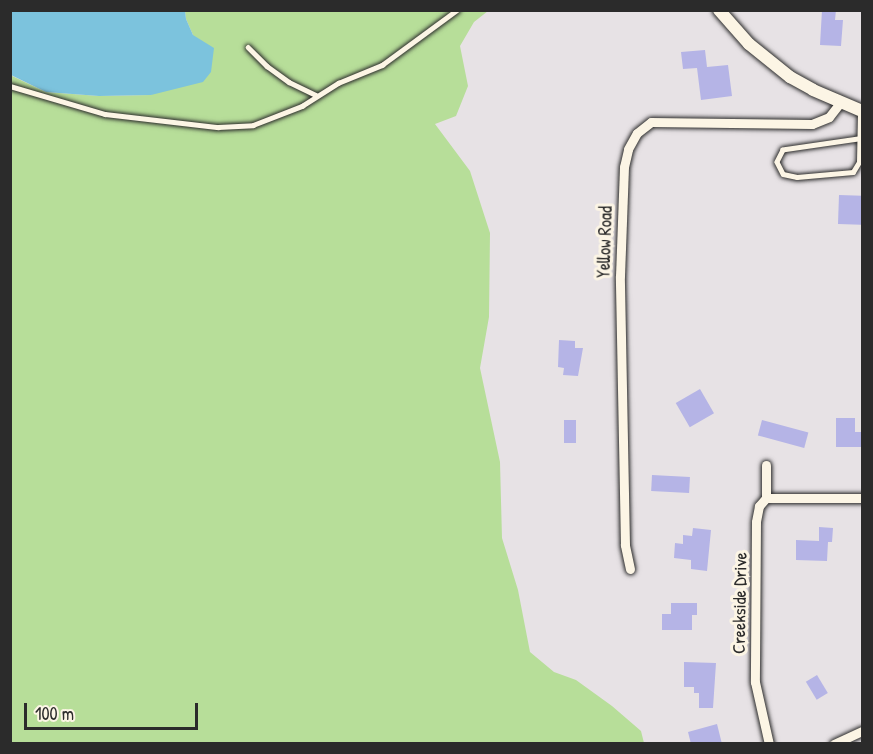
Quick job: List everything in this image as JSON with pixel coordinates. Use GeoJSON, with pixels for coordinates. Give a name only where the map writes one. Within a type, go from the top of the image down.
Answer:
{"type":"FeatureCollection","features":[{"type":"Feature","properties":{"kind":"main road"},"geometry":{"type":"LineString","coordinates":[[719,10],[749,44],[769,62],[813,90],[861,111]]}},
{"type":"Feature","properties":{"kind":"street","name":"Yellow Road"},"geometry":{"type":"LineString","coordinates":[[630,570],[625,545],[620,276],[624,167],[628,149],[637,133],[651,122],[812,124],[829,117],[840,103]]}},
{"type":"Feature","properties":{"kind":"street","name":"Creekside Drive"},"geometry":{"type":"LineString","coordinates":[[766,465],[766,498],[759,506],[756,522],[755,682],[769,744]]}},
{"type":"Feature","properties":{"kind":"street"},"geometry":{"type":"LineString","coordinates":[[766,498],[862,498]]}},
{"type":"Feature","properties":{"kind":"street"},"geometry":{"type":"LineString","coordinates":[[834,744],[862,731]]}},
{"type":"Feature","properties":{"kind":"lane"},"geometry":{"type":"LineString","coordinates":[[10,86],[105,114],[218,127],[254,125],[302,106],[316,95],[382,65],[457,10]]}},
{"type":"Feature","properties":{"kind":"lane"},"geometry":{"type":"LineString","coordinates":[[248,47],[267,66],[289,82],[316,95]]}},
{"type":"Feature","properties":{"kind":"lane"},"geometry":{"type":"LineString","coordinates":[[858,139],[783,150],[777,162],[783,174],[797,177],[853,172],[859,162],[858,139],[861,111]]}},
{"type":"Feature","properties":{"kind":"green space"},"geometry":{"type":"Polygon","coordinates":[[[185,11],[488,11],[474,22],[460,46],[468,86],[456,116],[435,124],[470,171],[490,233],[489,317],[480,368],[500,462],[502,538],[518,590],[530,652],[554,672],[576,680],[612,706],[641,731],[644,743],[11,743],[10,75],[46,92],[99,96],[151,95],[193,35],[185,11]]]}},
{"type":"Feature","properties":{"kind":"water"},"geometry":{"type":"Polygon","coordinates":[[[10,11],[185,11],[193,35],[214,48],[211,72],[203,82],[151,95],[99,96],[46,92],[11,75],[10,11]]]}},
{"type":"Feature","properties":{"kind":"building"},"geometry":{"type":"Polygon","coordinates":[[[822,10],[836,10],[835,20],[843,20],[841,46],[820,45],[822,10]]]}},
{"type":"Feature","properties":{"kind":"building"},"geometry":{"type":"Polygon","coordinates":[[[705,50],[707,67],[728,65],[732,96],[701,100],[697,68],[683,69],[681,52],[705,50]]]}},
{"type":"Feature","properties":{"kind":"building"},"geometry":{"type":"Polygon","coordinates":[[[839,195],[862,196],[861,225],[838,224],[839,195]]]}},
{"type":"Feature","properties":{"kind":"building"},"geometry":{"type":"Polygon","coordinates":[[[559,340],[575,341],[575,348],[583,348],[578,376],[563,375],[564,368],[558,367],[559,340]]]}},
{"type":"Feature","properties":{"kind":"building"},"geometry":{"type":"Polygon","coordinates":[[[700,389],[714,413],[690,427],[676,403],[700,389]]]}},
{"type":"Feature","properties":{"kind":"building"},"geometry":{"type":"Polygon","coordinates":[[[836,418],[855,418],[855,432],[862,432],[862,447],[836,447],[836,418]]]}},
{"type":"Feature","properties":{"kind":"building"},"geometry":{"type":"Polygon","coordinates":[[[564,420],[576,420],[576,443],[564,443],[564,420]]]}},
{"type":"Feature","properties":{"kind":"building"},"geometry":{"type":"Polygon","coordinates":[[[762,420],[808,432],[804,448],[758,435],[762,420]]]}},
{"type":"Feature","properties":{"kind":"building"},"geometry":{"type":"Polygon","coordinates":[[[652,475],[690,477],[689,493],[651,491],[652,475]]]}},
{"type":"Feature","properties":{"kind":"building"},"geometry":{"type":"Polygon","coordinates":[[[819,527],[833,528],[832,542],[828,542],[827,561],[796,560],[796,540],[819,541],[819,527]]]}},
{"type":"Feature","properties":{"kind":"building"},"geometry":{"type":"Polygon","coordinates":[[[693,528],[711,530],[707,571],[691,569],[691,560],[674,558],[675,543],[683,544],[683,535],[692,536],[693,528]]]}},
{"type":"Feature","properties":{"kind":"building"},"geometry":{"type":"Polygon","coordinates":[[[671,603],[697,603],[697,615],[692,615],[692,630],[662,630],[662,614],[671,614],[671,603]]]}},
{"type":"Feature","properties":{"kind":"building"},"geometry":{"type":"Polygon","coordinates":[[[684,662],[716,663],[713,708],[699,708],[699,693],[694,693],[694,687],[684,687],[684,662]]]}},
{"type":"Feature","properties":{"kind":"building"},"geometry":{"type":"Polygon","coordinates":[[[817,675],[828,693],[817,700],[806,682],[817,675]]]}},
{"type":"Feature","properties":{"kind":"building"},"geometry":{"type":"Polygon","coordinates":[[[717,724],[722,744],[691,744],[688,732],[717,724]]]}}]}
